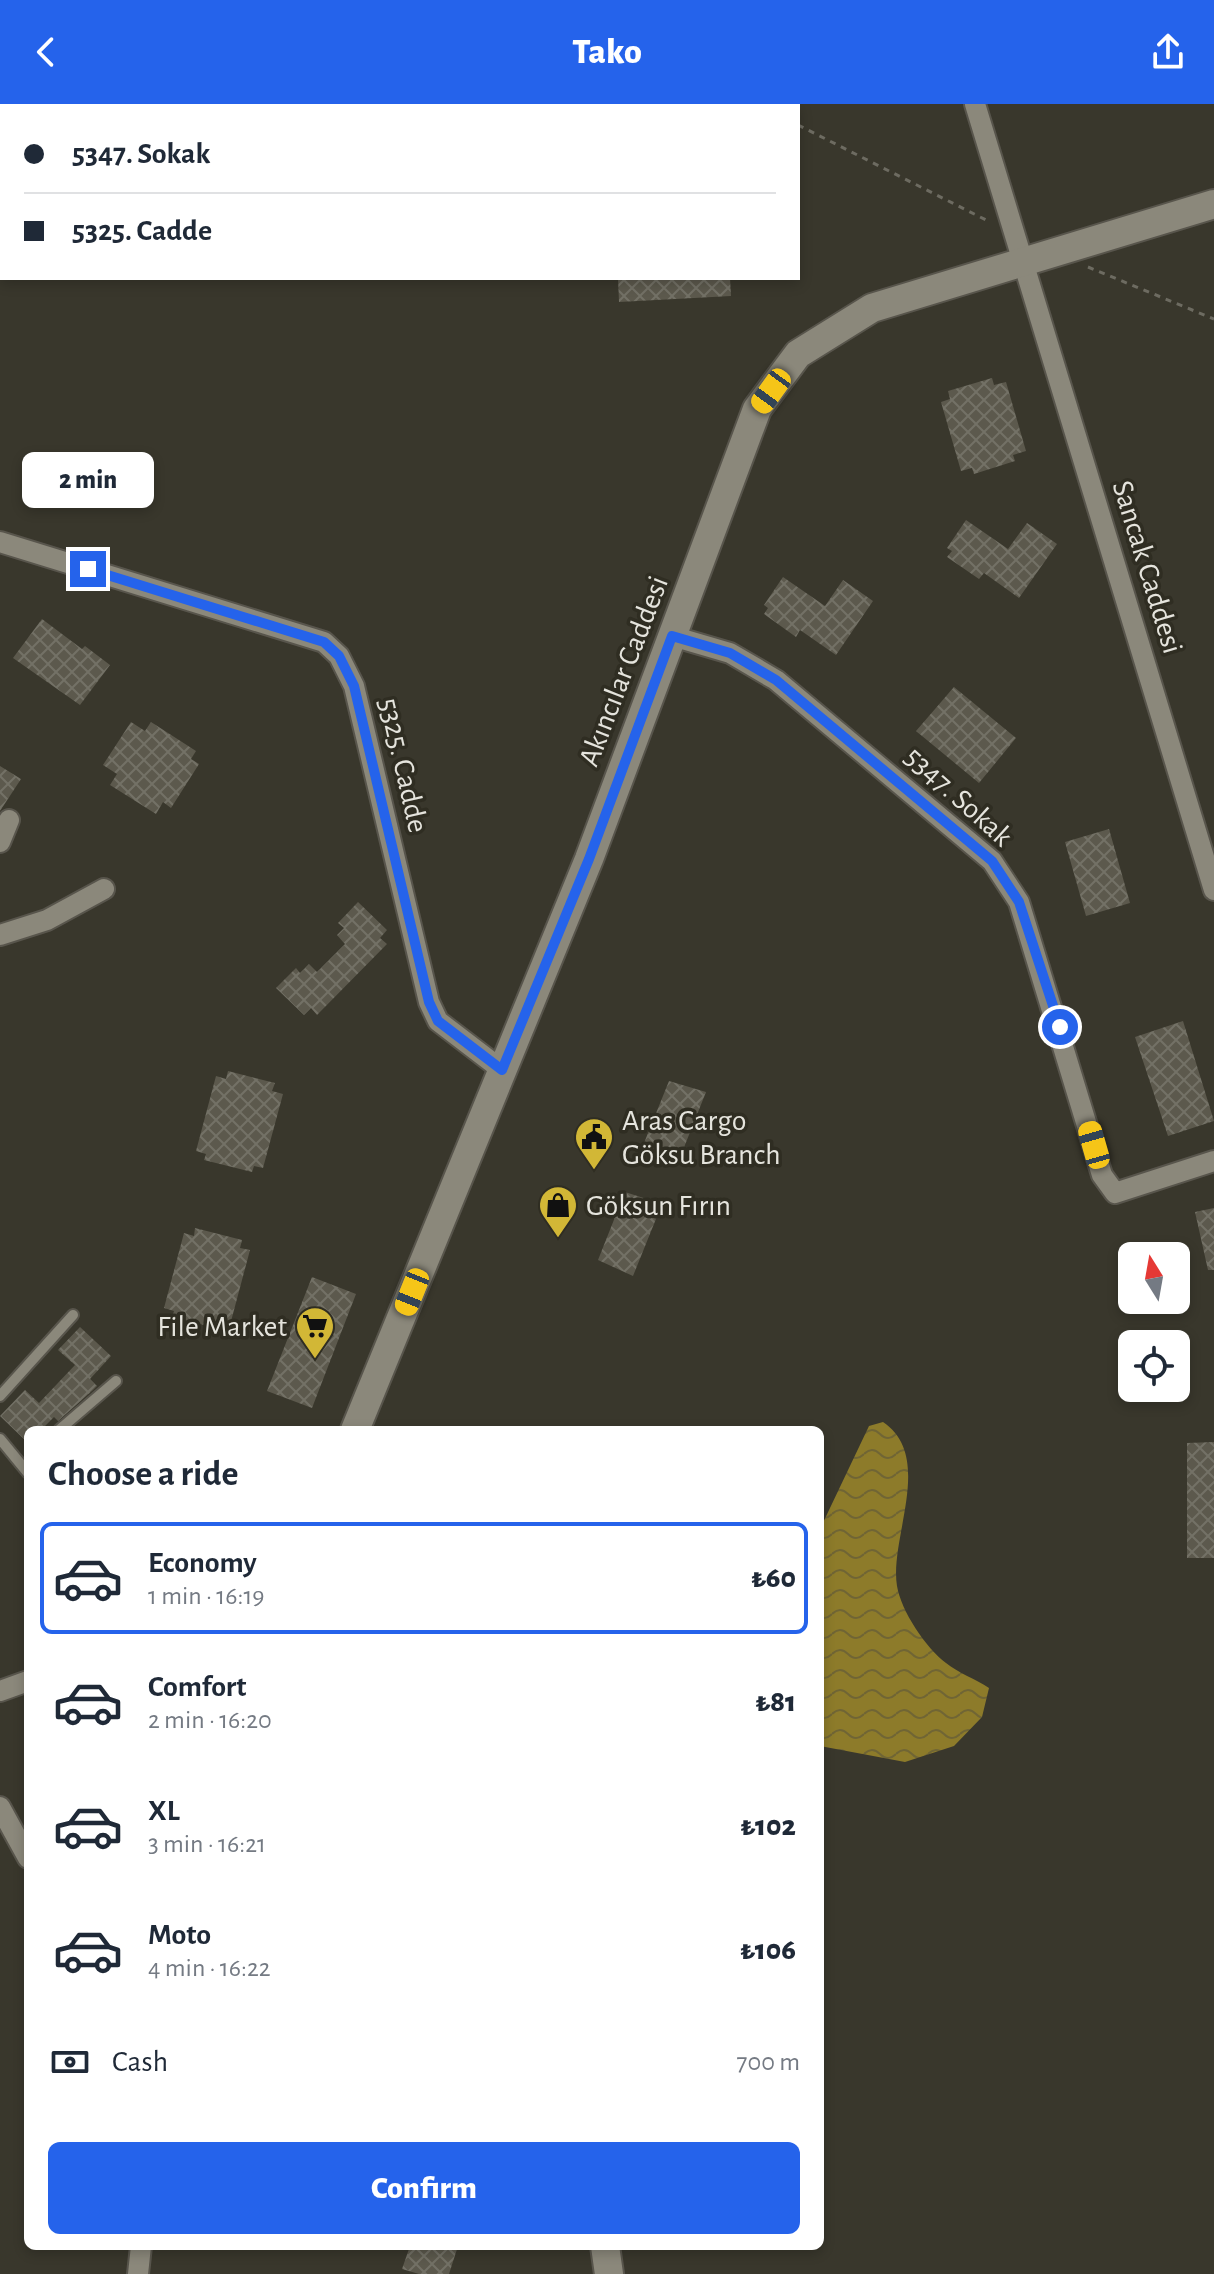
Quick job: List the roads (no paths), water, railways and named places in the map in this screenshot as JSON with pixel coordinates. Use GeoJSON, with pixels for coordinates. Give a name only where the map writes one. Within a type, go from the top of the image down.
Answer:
{"type":"FeatureCollection","features":[{"type":"Feature","properties":{"kind":"street","name":"Sancak Caddesi"},"geometry":{"type":"LineString","coordinates":[[975,104],[1026,261],[1214,890]]}},
{"type":"Feature","properties":{"kind":"street","name":"Akıncılar Caddesi"},"geometry":{"type":"LineString","coordinates":[[357,1426],[589,859],[757,409],[798,354],[872,308],[1214,204]]}},
{"type":"Feature","properties":{"kind":"street","name":"5325. Cadde"},"geometry":{"type":"LineString","coordinates":[[0,542],[324,642],[339,656],[354,686],[429,1002],[438,1021],[502,1070]]}},
{"type":"Feature","properties":{"kind":"street","name":"5347. Sokak"},"geometry":{"type":"LineString","coordinates":[[672,636],[730,653],[776,680],[992,861],[1019,902],[1102,1175],[1115,1193],[1214,1161]]}},
{"type":"Feature","properties":{"kind":"street"},"geometry":{"type":"LineString","coordinates":[[0,842],[9,820]]}},
{"type":"Feature","properties":{"kind":"street"},"geometry":{"type":"LineString","coordinates":[[0,935],[47,920],[104,889]]}},
{"type":"Feature","properties":{"kind":"street"},"geometry":{"type":"LineString","coordinates":[[0,1691],[24,1682]]}},
{"type":"Feature","properties":{"kind":"street"},"geometry":{"type":"LineString","coordinates":[[0,1807],[24,1851]]}},
{"type":"Feature","properties":{"kind":"street"},"geometry":{"type":"LineString","coordinates":[[138,2274],[141,2250]]}},
{"type":"Feature","properties":{"kind":"street"},"geometry":{"type":"LineString","coordinates":[[606,2250],[609,2274]]}},
{"type":"Feature","properties":{"kind":"lane"},"geometry":{"type":"LineString","coordinates":[[0,1396],[73,1315]]}},
{"type":"Feature","properties":{"kind":"lane"},"geometry":{"type":"LineString","coordinates":[[64,1426],[116,1381]]}},
{"type":"Feature","properties":{"kind":"lane"},"geometry":{"type":"LineString","coordinates":[[0,1439],[24,1460]]}},
{"type":"Feature","properties":{"kind":"water"},"geometry":{"type":"Polygon","coordinates":[[[883,1422],[898,1437],[906,1456],[908,1477],[896,1567],[899,1596],[930,1648],[956,1670],[989,1688],[982,1717],[954,1746],[905,1762],[824,1747],[824,1521],[869,1426],[883,1422]]]}},
{"type":"Feature","properties":{"kind":"place","name":"Aras Cargo Göksu Branch"},"geometry":{"type":"Point","coordinates":[594,1171]}},
{"type":"Feature","properties":{"kind":"place","name":"Göksun Fırın"},"geometry":{"type":"Point","coordinates":[558,1239]}},
{"type":"Feature","properties":{"kind":"place","name":"File Market"},"geometry":{"type":"Point","coordinates":[315,1360]}}]}
